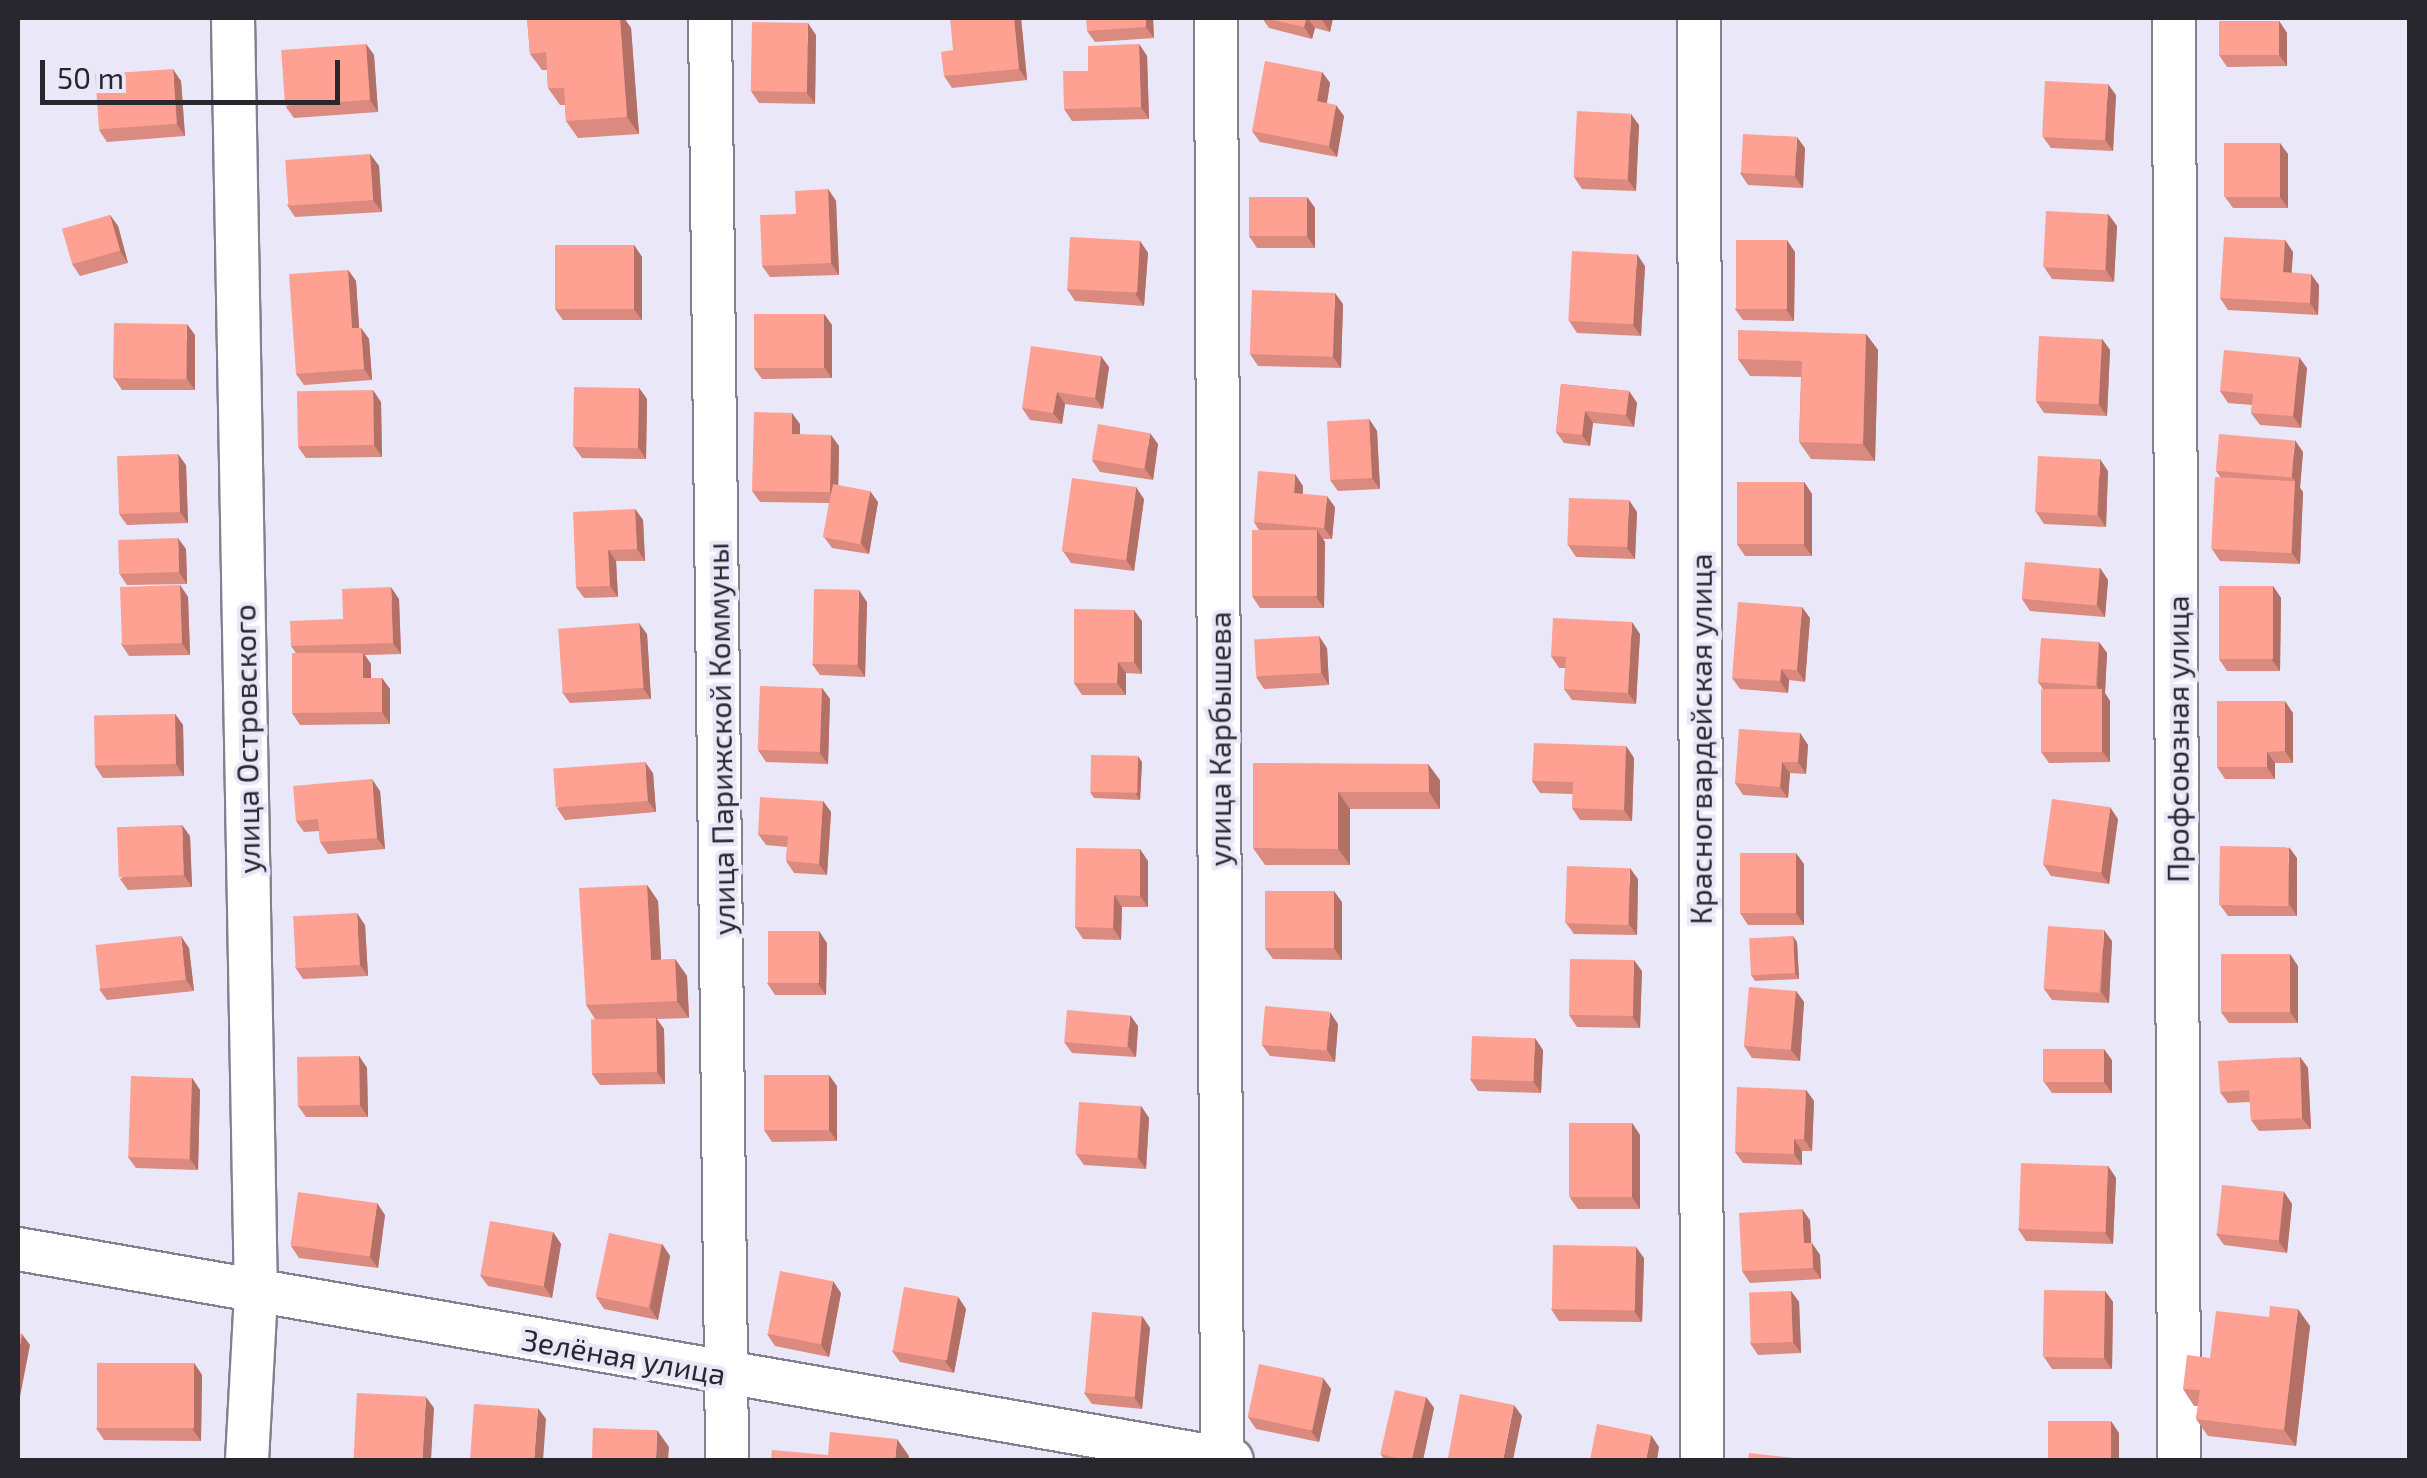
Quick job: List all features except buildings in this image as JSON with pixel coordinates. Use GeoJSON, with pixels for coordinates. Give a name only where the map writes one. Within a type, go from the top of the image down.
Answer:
{"type":"FeatureCollection","features":[{"type":"Feature","properties":{"kind":"street","name":"улица Островского"},"geometry":{"type":"LineString","coordinates":[[233,18],[256,1294],[247,1460]]}},
{"type":"Feature","properties":{"kind":"street","name":"улица Парижской Коммуны"},"geometry":{"type":"LineString","coordinates":[[710,18],[728,1460]]}},
{"type":"Feature","properties":{"kind":"street","name":"улица Карбышева"},"geometry":{"type":"LineString","coordinates":[[1216,18],[1225,1460]]}},
{"type":"Feature","properties":{"kind":"street","name":"Красногвардейская улица"},"geometry":{"type":"LineString","coordinates":[[1698,18],[1702,1460]]}},
{"type":"Feature","properties":{"kind":"street","name":"Профсоюзная улица"},"geometry":{"type":"LineString","coordinates":[[2174,18],[2179,1460]]}},
{"type":"Feature","properties":{"kind":"street","name":"Зелёная улица"},"geometry":{"type":"LineString","coordinates":[[18,1249],[256,1294],[1225,1460]]}}]}
